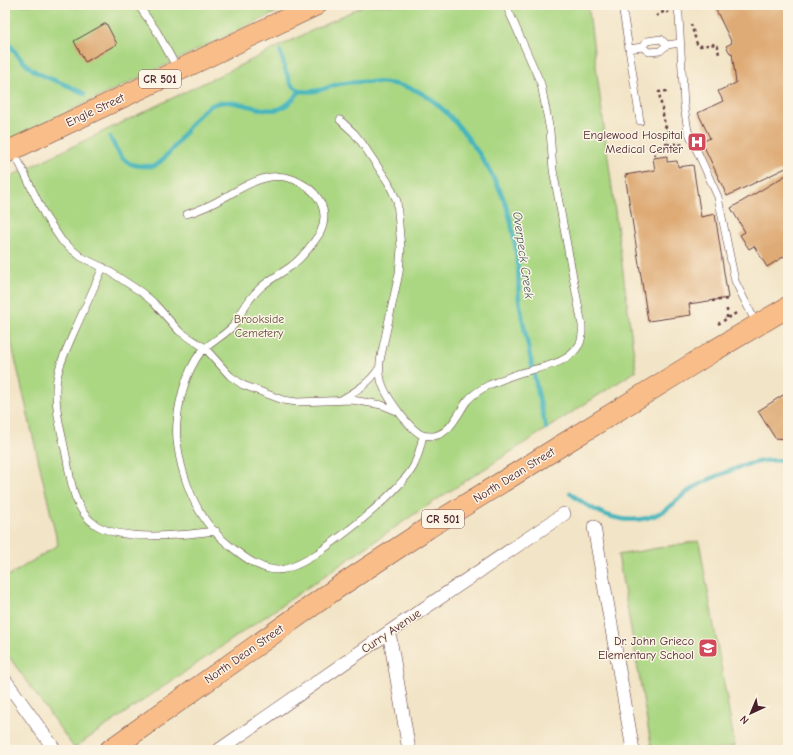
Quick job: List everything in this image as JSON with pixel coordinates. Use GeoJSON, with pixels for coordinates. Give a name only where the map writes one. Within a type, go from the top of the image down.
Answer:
{"type":"FeatureCollection","features":[{"type":"Feature","properties":{"kind":"main road","name":"Engle Street"},"geometry":{"type":"LineString","coordinates":[[9,151],[316,5]]}},
{"type":"Feature","properties":{"kind":"main road","name":"North Dean Street"},"geometry":{"type":"LineString","coordinates":[[110,750],[337,588],[428,528],[788,307]]}},
{"type":"Feature","properties":{"kind":"street","name":"Curry Avenue"},"geometry":{"type":"LineString","coordinates":[[219,750],[389,632],[564,514]]}},
{"type":"Feature","properties":{"kind":"street"},"geometry":{"type":"LineString","coordinates":[[594,527],[633,750]]}},
{"type":"Feature","properties":{"kind":"street"},"geometry":{"type":"LineString","coordinates":[[389,632],[409,750]]}},
{"type":"Feature","properties":{"kind":"street"},"geometry":{"type":"LineString","coordinates":[[5,680],[56,750]]}},
{"type":"Feature","properties":{"kind":"lane"},"geometry":{"type":"LineString","coordinates":[[138,5],[156,30],[178,70]]}},
{"type":"Feature","properties":{"kind":"lane"},"geometry":{"type":"LineString","coordinates":[[340,120],[362,143],[388,182],[397,201],[401,248],[399,273],[379,368],[381,381],[387,394],[399,412],[412,427],[423,435],[434,436],[442,433],[452,424],[467,401],[475,393],[518,374],[562,360],[573,353],[579,345],[582,337],[582,324],[553,170],[550,131],[541,84],[506,5]]}},
{"type":"Feature","properties":{"kind":"lane"},"geometry":{"type":"LineString","coordinates":[[622,5],[640,121]]}},
{"type":"Feature","properties":{"kind":"lane"},"geometry":{"type":"LineString","coordinates":[[677,5],[684,106],[688,132],[718,197],[735,281],[757,326]]}},
{"type":"Feature","properties":{"kind":"lane"},"geometry":{"type":"LineString","coordinates":[[629,49],[642,47],[647,41],[661,39],[667,45]]}},
{"type":"Feature","properties":{"kind":"lane"},"geometry":{"type":"LineString","coordinates":[[642,47],[649,52],[660,51],[667,45],[680,43]]}},
{"type":"Feature","properties":{"kind":"lane"},"geometry":{"type":"LineString","coordinates":[[9,151],[45,216],[62,241],[81,257],[103,268],[141,292],[153,302],[179,331],[205,348],[230,376],[243,385],[283,400],[297,402],[352,400],[386,407],[399,412]]}},
{"type":"Feature","properties":{"kind":"lane"},"geometry":{"type":"LineString","coordinates":[[187,214],[200,210],[254,181],[272,176],[285,177],[295,180],[308,187],[316,194],[322,204],[324,213],[324,222],[321,231],[301,256],[294,264],[260,287],[245,306],[234,325],[205,348],[195,361],[182,390],[177,447],[185,475],[195,503],[205,520],[234,549],[248,560],[263,568],[276,571],[291,568],[308,559],[342,536],[370,514],[391,494],[415,465],[423,435]]}},
{"type":"Feature","properties":{"kind":"lane"},"geometry":{"type":"LineString","coordinates":[[103,268],[66,352],[59,370],[56,387],[56,404],[73,489],[80,507],[97,525],[113,532],[133,536],[216,531]]}},
{"type":"Feature","properties":{"kind":"lane"},"geometry":{"type":"LineString","coordinates":[[339,401],[363,387],[379,368]]}},
{"type":"Feature","properties":{"kind":"path"},"geometry":{"type":"LineString","coordinates":[[690,20],[697,44],[700,46],[716,44],[718,47],[719,56]]}},
{"type":"Feature","properties":{"kind":"path"},"geometry":{"type":"LineString","coordinates":[[666,146],[668,129],[665,126],[659,92],[667,91]]}},
{"type":"Feature","properties":{"kind":"path"},"geometry":{"type":"LineString","coordinates":[[654,156],[658,149],[666,146],[681,144],[686,149]]}},
{"type":"Feature","properties":{"kind":"path"},"geometry":{"type":"LineString","coordinates":[[712,301],[728,299]]}},
{"type":"Feature","properties":{"kind":"path"},"geometry":{"type":"LineString","coordinates":[[727,319],[728,309]]}},
{"type":"Feature","properties":{"kind":"path"},"geometry":{"type":"LineString","coordinates":[[718,324],[738,312]]}},
{"type":"Feature","properties":{"kind":"green space"},"geometry":{"type":"Polygon","coordinates":[[[5,5],[291,5],[5,142],[5,5]]]}},
{"type":"Feature","properties":{"kind":"green space","name":"Brookside Cemetery"},"geometry":{"type":"Polygon","coordinates":[[[365,5],[588,5],[636,371],[413,515],[74,748],[5,651],[5,578],[58,545],[5,315],[5,179],[365,5]]]}},
{"type":"Feature","properties":{"kind":"green space"},"geometry":{"type":"Polygon","coordinates":[[[699,541],[735,746],[713,750],[652,750],[618,555],[699,541]]]}},
{"type":"Feature","properties":{"kind":"building"},"geometry":{"type":"Polygon","coordinates":[[[707,5],[786,5],[788,9],[788,167],[727,196],[702,142],[710,138],[698,113],[723,101],[718,91],[736,83],[732,53],[730,53],[726,46],[732,43],[714,6],[708,8],[707,5]]]}},
{"type":"Feature","properties":{"kind":"building"},"geometry":{"type":"Polygon","coordinates":[[[106,23],[117,44],[85,62],[74,41],[106,23]]]}},
{"type":"Feature","properties":{"kind":"building"},"geometry":{"type":"Polygon","coordinates":[[[667,156],[667,162],[677,161],[678,167],[693,165],[701,217],[715,214],[728,298],[689,304],[691,315],[648,321],[625,175],[655,170],[653,158],[667,156]]]}},
{"type":"Feature","properties":{"kind":"building"},"geometry":{"type":"Polygon","coordinates":[[[788,174],[788,254],[767,267],[754,246],[749,249],[740,235],[745,232],[731,208],[788,174]]]}},
{"type":"Feature","properties":{"kind":"building"},"geometry":{"type":"Polygon","coordinates":[[[783,395],[788,403],[788,439],[775,438],[758,411],[783,395]]]}},
{"type":"Feature","properties":{"kind":"waterway","name":"Overpeck Creek"},"geometry":{"type":"LineString","coordinates":[[5,39],[20,58],[33,70],[84,94]]}},
{"type":"Feature","properties":{"kind":"waterway"},"geometry":{"type":"LineString","coordinates":[[280,51],[291,84],[300,91]]}},
{"type":"Feature","properties":{"kind":"waterway","name":"Overpeck Creek"},"geometry":{"type":"LineString","coordinates":[[110,137],[122,158],[131,164],[137,166],[154,166],[167,155],[204,110],[219,103],[228,102],[262,109],[279,109],[288,104],[300,91],[315,91],[338,84],[356,82],[393,84],[410,88],[425,95],[439,106],[467,137],[491,173],[506,205],[516,251],[519,300],[546,428]]}},
{"type":"Feature","properties":{"kind":"waterway","name":"Overpeck Creek"},"geometry":{"type":"LineString","coordinates":[[570,493],[580,501],[602,513],[613,517],[637,520],[662,512],[690,490],[726,472],[756,462],[773,460],[788,461]]}},
{"type":"Feature","properties":{"kind":"place","name":"Englewood Hospital Medical Center"},"geometry":{"type":"Point","coordinates":[697,142]}},
{"type":"Feature","properties":{"kind":"place","name":"Dr. John Grieco Elementary School"},"geometry":{"type":"Point","coordinates":[708,648]}}]}
